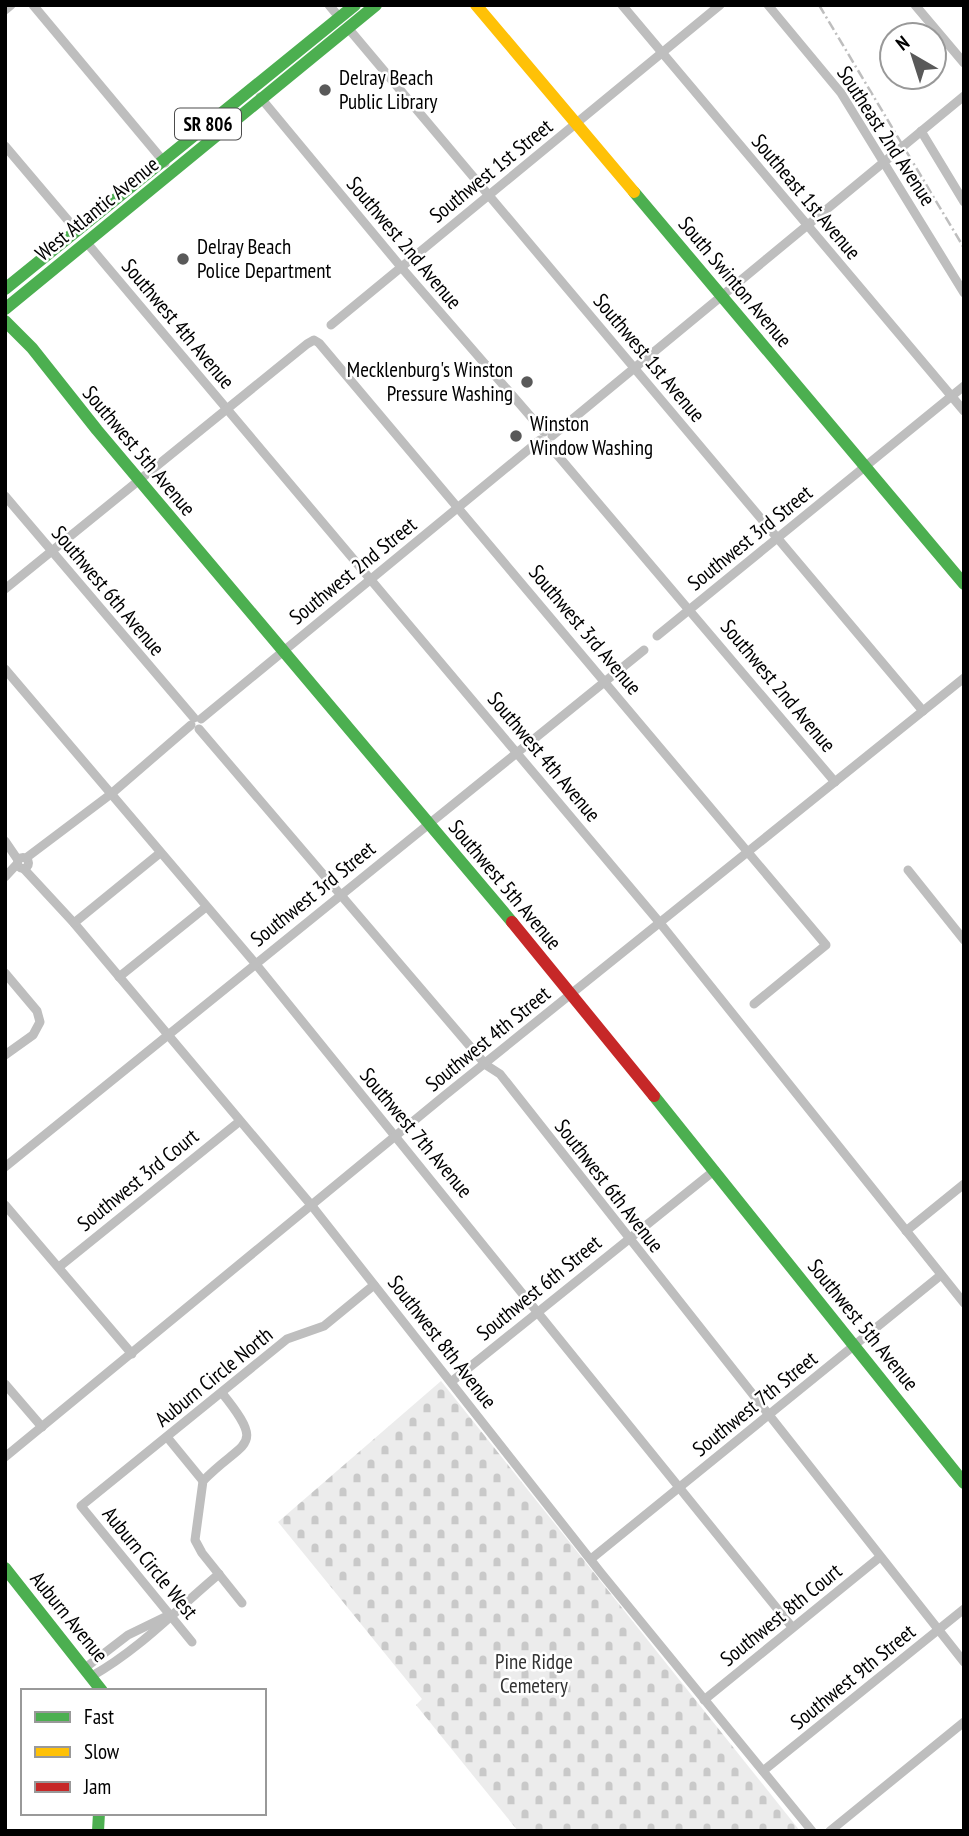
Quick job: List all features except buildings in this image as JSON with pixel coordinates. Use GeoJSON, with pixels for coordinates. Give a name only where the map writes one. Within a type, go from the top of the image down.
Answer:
{"type":"FeatureCollection","features":[{"type":"Feature","properties":{"kind":"street"},"geometry":{"type":"LineString","coordinates":[[5,10],[11,5]]}},
{"type":"Feature","properties":{"kind":"street"},"geometry":{"type":"LineString","coordinates":[[33,5],[174,172]]}},
{"type":"Feature","properties":{"kind":"street"},"geometry":{"type":"LineString","coordinates":[[329,5],[339,17],[335,39]]}},
{"type":"Feature","properties":{"kind":"street"},"geometry":{"type":"LineString","coordinates":[[348,28],[355,5]]}},
{"type":"Feature","properties":{"kind":"street","name":"West Atlantic Avenue"},"geometry":{"type":"LineString","coordinates":[[5,289],[355,5]]}},
{"type":"Feature","properties":{"kind":"street","name":"West Atlantic Avenue"},"geometry":{"type":"LineString","coordinates":[[5,309],[376,5]]}},
{"type":"Feature","properties":{"kind":"street","name":"South Swinton Avenue"},"geometry":{"type":"LineString","coordinates":[[476,5],[964,584]]}},
{"type":"Feature","properties":{"kind":"street","name":"Southeast 1st Avenue"},"geometry":{"type":"LineString","coordinates":[[622,5],[964,411]]}},
{"type":"Feature","properties":{"kind":"street","name":"Southwest 1st Street"},"geometry":{"type":"LineString","coordinates":[[331,325],[720,5]]}},
{"type":"Feature","properties":{"kind":"street","name":"Southeast 2nd Avenue"},"geometry":{"type":"LineString","coordinates":[[768,5],[841,93],[964,293]]}},
{"type":"Feature","properties":{"kind":"street"},"geometry":{"type":"LineString","coordinates":[[915,5],[964,63]]}},
{"type":"Feature","properties":{"kind":"street","name":"Southwest 1st Avenue"},"geometry":{"type":"LineString","coordinates":[[348,28],[923,711]]}},
{"type":"Feature","properties":{"kind":"street","name":"Southwest 2nd Avenue"},"geometry":{"type":"LineString","coordinates":[[253,88],[835,782]]}},
{"type":"Feature","properties":{"kind":"street","name":"Southwest 2nd Street"},"geometry":{"type":"LineString","coordinates":[[6,876],[41,852],[43,846],[111,794],[528,451],[566,424],[964,96]]}},
{"type":"Feature","properties":{"kind":"street","name":"Southeast 2nd Avenue"},"geometry":{"type":"LineString","coordinates":[[921,131],[964,202]]}},
{"type":"Feature","properties":{"kind":"street"},"geometry":{"type":"LineString","coordinates":[[5,146],[77,231],[75,247],[62,263]]}},
{"type":"Feature","properties":{"kind":"street"},"geometry":{"type":"LineString","coordinates":[[87,243],[89,228],[103,209]]}},
{"type":"Feature","properties":{"kind":"street","name":"Southwest 4th Avenue"},"geometry":{"type":"LineString","coordinates":[[87,243],[660,923],[964,1303]]}},
{"type":"Feature","properties":{"kind":"street","name":"Southwest 5th Avenue"},"geometry":{"type":"LineString","coordinates":[[5,321],[32,348],[139,480],[572,993],[964,1483]]}},
{"type":"Feature","properties":{"kind":"street","name":"Southwest 3rd Avenue"},"geometry":{"type":"LineString","coordinates":[[227,409],[314,340],[459,508],[825,945],[754,1004]]}},
{"type":"Feature","properties":{"kind":"street","name":"Southwest 3rd Street"},"geometry":{"type":"LineString","coordinates":[[657,636],[964,387]]}},
{"type":"Feature","properties":{"kind":"street"},"geometry":{"type":"LineString","coordinates":[[5,589],[227,409]]}},
{"type":"Feature","properties":{"kind":"street","name":"Southwest 6th Avenue"},"geometry":{"type":"LineString","coordinates":[[5,496],[486,1065],[500,1074],[767,1417],[964,1662]]}},
{"type":"Feature","properties":{"kind":"street","name":"Southwest 3rd Street"},"geometry":{"type":"LineString","coordinates":[[5,1167],[644,650]]}},
{"type":"Feature","properties":{"kind":"street","name":"Southwest 7th Avenue"},"geometry":{"type":"LineString","coordinates":[[5,669],[255,963],[390,1132],[397,1137],[540,1312],[792,1627]]}},
{"type":"Feature","properties":{"kind":"street","name":"Southwest 4th Street"},"geometry":{"type":"LineString","coordinates":[[5,1457],[572,993],[964,678]]}},
{"type":"Feature","properties":{"kind":"street","name":"Southwest 8th Avenue"},"geometry":{"type":"LineString","coordinates":[[8,844],[312,1206],[591,1559],[812,1831]]}},
{"type":"Feature","properties":{"kind":"street"},"geometry":{"type":"LineString","coordinates":[[74,923],[160,853]]}},
{"type":"Feature","properties":{"kind":"street"},"geometry":{"type":"LineString","coordinates":[[908,870],[964,940]]}},
{"type":"Feature","properties":{"kind":"street"},"geometry":{"type":"LineString","coordinates":[[119,977],[206,907]]}},
{"type":"Feature","properties":{"kind":"street"},"geometry":{"type":"LineString","coordinates":[[5,973],[37,1011],[40,1022],[33,1035],[5,1055]]}},
{"type":"Feature","properties":{"kind":"street","name":"Southwest 3rd Court"},"geometry":{"type":"LineString","coordinates":[[59,1267],[240,1121]]}},
{"type":"Feature","properties":{"kind":"street","name":"Southwest 6th Street"},"geometry":{"type":"LineString","coordinates":[[451,1382],[715,1170]]}},
{"type":"Feature","properties":{"kind":"street"},"geometry":{"type":"LineString","coordinates":[[906,1231],[964,1184]]}},
{"type":"Feature","properties":{"kind":"street"},"geometry":{"type":"LineString","coordinates":[[5,1205],[132,1354]]}},
{"type":"Feature","properties":{"kind":"street","name":"Southwest 7th Street"},"geometry":{"type":"LineString","coordinates":[[591,1559],[941,1275]]}},
{"type":"Feature","properties":{"kind":"street","name":"Auburn Circle North"},"geometry":{"type":"LineString","coordinates":[[80,1506],[287,1339],[324,1326],[374,1285]]}},
{"type":"Feature","properties":{"kind":"street"},"geometry":{"type":"LineString","coordinates":[[5,1384],[42,1427]]}},
{"type":"Feature","properties":{"kind":"street"},"geometry":{"type":"LineString","coordinates":[[222,1393],[245,1422],[247,1437],[242,1447],[203,1481],[195,1540],[242,1603]]}},
{"type":"Feature","properties":{"kind":"street"},"geometry":{"type":"LineString","coordinates":[[167,1437],[203,1481]]}},
{"type":"Feature","properties":{"kind":"street","name":"Auburn Circle West"},"geometry":{"type":"LineString","coordinates":[[80,1506],[192,1642]]}},
{"type":"Feature","properties":{"kind":"street","name":"Southwest 8th Court"},"geometry":{"type":"LineString","coordinates":[[704,1700],[880,1557]]}},
{"type":"Feature","properties":{"kind":"street","name":"Auburn Avenue"},"geometry":{"type":"LineString","coordinates":[[5,1568],[101,1689]]}},
{"type":"Feature","properties":{"kind":"street"},"geometry":{"type":"LineString","coordinates":[[88,1672],[137,1648],[170,1615],[219,1574]]}},
{"type":"Feature","properties":{"kind":"street","name":"Southwest 9th Street"},"geometry":{"type":"LineString","coordinates":[[763,1771],[964,1609]]}},
{"type":"Feature","properties":{"kind":"street"},"geometry":{"type":"LineString","coordinates":[[88,1672],[128,1635],[170,1615]]}},
{"type":"Feature","properties":{"kind":"street"},"geometry":{"type":"LineString","coordinates":[[830,1831],[964,1722]]}},
{"type":"Feature","properties":{"kind":"green space","name":"Pine Ridge Cemetery"},"geometry":{"type":"Polygon","coordinates":[[[441,1381],[800,1831],[518,1831],[416,1705],[422,1699],[278,1522],[441,1381]]]}},
{"type":"Feature","properties":{"kind":"railway"},"geometry":{"type":"LineString","coordinates":[[819,5],[964,248]]}},
{"type":"Feature","properties":{"kind":"traffic: fast"},"geometry":{"type":"LineString","coordinates":[[5,289],[355,5]]}},
{"type":"Feature","properties":{"kind":"traffic: fast"},"geometry":{"type":"LineString","coordinates":[[5,309],[376,5]]}},
{"type":"Feature","properties":{"kind":"traffic: fast"},"geometry":{"type":"LineString","coordinates":[[634,192],[964,584]]}},
{"type":"Feature","properties":{"kind":"traffic: fast"},"geometry":{"type":"LineString","coordinates":[[5,321],[32,348],[97,430],[512,922]]}},
{"type":"Feature","properties":{"kind":"traffic: fast"},"geometry":{"type":"LineString","coordinates":[[654,1096],[964,1483]]}},
{"type":"Feature","properties":{"kind":"traffic: fast"},"geometry":{"type":"LineString","coordinates":[[5,1568],[100,1689]]}},
{"type":"Feature","properties":{"kind":"traffic: fast"},"geometry":{"type":"LineString","coordinates":[[98,1831],[99,1815]]}},
{"type":"Feature","properties":{"kind":"traffic: slow"},"geometry":{"type":"LineString","coordinates":[[476,5],[634,192]]}},
{"type":"Feature","properties":{"kind":"traffic: jam"},"geometry":{"type":"LineString","coordinates":[[512,922],[654,1096]]}},
{"type":"Feature","properties":{"kind":"place","name":"Delray Beach Public Library"},"geometry":{"type":"Point","coordinates":[325,90]}},
{"type":"Feature","properties":{"kind":"place","name":"Delray Beach Police Department"},"geometry":{"type":"Point","coordinates":[183,259]}},
{"type":"Feature","properties":{"kind":"place","name":"Mecklenburg's Winston Pressure Washing"},"geometry":{"type":"Point","coordinates":[527,382]}},
{"type":"Feature","properties":{"kind":"place","name":"Winston Window Washing"},"geometry":{"type":"Point","coordinates":[516,436]}}]}
